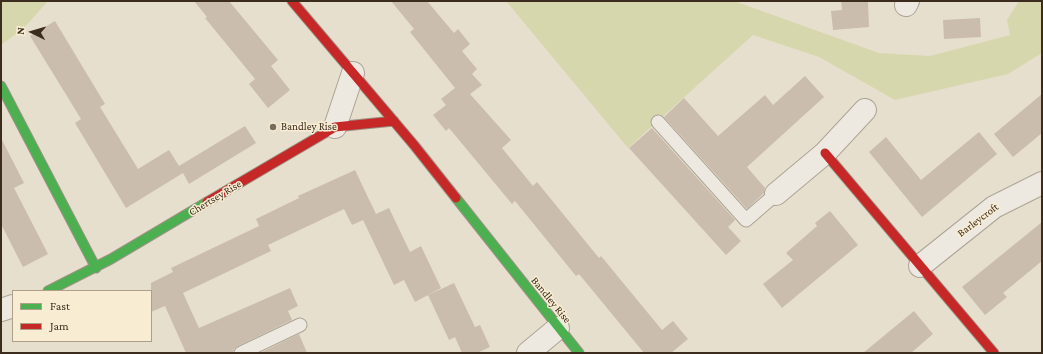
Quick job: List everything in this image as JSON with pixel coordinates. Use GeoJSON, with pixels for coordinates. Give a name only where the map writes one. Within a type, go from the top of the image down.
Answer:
{"type":"FeatureCollection","features":[{"type":"Feature","properties":{"kind":"street","name":"Bandley Rise"},"geometry":{"type":"LineString","coordinates":[[292,1],[394,121],[579,353]]}},
{"type":"Feature","properties":{"kind":"street"},"geometry":{"type":"LineString","coordinates":[[335,127],[353,73]]}},
{"type":"Feature","properties":{"kind":"street"},"geometry":{"type":"LineString","coordinates":[[1,86],[96,268]]}},
{"type":"Feature","properties":{"kind":"street"},"geometry":{"type":"LineString","coordinates":[[776,194],[825,153],[865,110]]}},
{"type":"Feature","properties":{"kind":"street","name":"Chertsey Rise"},"geometry":{"type":"LineString","coordinates":[[50,290],[96,268],[335,127],[394,121]]}},
{"type":"Feature","properties":{"kind":"street"},"geometry":{"type":"LineString","coordinates":[[825,153],[994,353]]}},
{"type":"Feature","properties":{"kind":"street","name":"Barleycroft"},"geometry":{"type":"LineString","coordinates":[[920,266],[994,207],[1042,183]]}},
{"type":"Feature","properties":{"kind":"street"},"geometry":{"type":"LineString","coordinates":[[1,310],[12,306]]}},
{"type":"Feature","properties":{"kind":"street"},"geometry":{"type":"LineString","coordinates":[[528,353],[558,328]]}},
{"type":"Feature","properties":{"kind":"lane"},"geometry":{"type":"LineString","coordinates":[[658,122],[746,220],[776,194]]}},
{"type":"Feature","properties":{"kind":"lane"},"geometry":{"type":"LineString","coordinates":[[241,353],[300,325]]}},
{"type":"Feature","properties":{"kind":"green space"},"geometry":{"type":"Polygon","coordinates":[[[1,1],[48,1],[24,28],[1,45],[1,1]]]}},
{"type":"Feature","properties":{"kind":"green space"},"geometry":{"type":"Polygon","coordinates":[[[506,1],[734,1],[879,53],[930,56],[1010,35],[1007,20],[1019,1],[1042,1],[1042,53],[1008,74],[895,100],[819,57],[753,35],[628,148],[506,1]]]}},
{"type":"Feature","properties":{"kind":"building"},"geometry":{"type":"Polygon","coordinates":[[[194,1],[229,1],[278,60],[271,66],[290,90],[268,108],[249,84],[255,79],[205,18],[207,17],[194,1]]]}},
{"type":"Feature","properties":{"kind":"building"},"geometry":{"type":"Polygon","coordinates":[[[391,1],[427,1],[454,33],[458,29],[470,44],[462,51],[477,69],[472,74],[482,85],[470,94],[511,140],[502,148],[533,186],[537,182],[599,258],[601,256],[662,330],[673,321],[688,339],[671,353],[644,353],[579,274],[576,276],[515,201],[512,204],[449,128],[446,131],[433,115],[446,105],[441,99],[455,88],[410,32],[414,29],[391,1]]]}},
{"type":"Feature","properties":{"kind":"building"},"geometry":{"type":"Polygon","coordinates":[[[841,1],[868,1],[869,27],[833,30],[831,11],[842,10],[841,1]]]}},
{"type":"Feature","properties":{"kind":"building"},"geometry":{"type":"Polygon","coordinates":[[[980,18],[981,37],[944,39],[943,20],[980,18]]]}},
{"type":"Feature","properties":{"kind":"building"},"geometry":{"type":"Polygon","coordinates":[[[55,21],[105,104],[100,107],[138,169],[169,150],[179,166],[245,126],[256,143],[189,184],[183,173],[126,208],[75,123],[81,119],[30,36],[55,21]]]}},
{"type":"Feature","properties":{"kind":"building"},"geometry":{"type":"Polygon","coordinates":[[[805,76],[824,97],[747,167],[765,188],[764,193],[747,209],[664,117],[684,98],[718,136],[765,95],[773,105],[805,76]]]}},
{"type":"Feature","properties":{"kind":"building"},"geometry":{"type":"Polygon","coordinates":[[[1042,94],[1042,133],[1013,157],[994,134],[1042,94]]]}},
{"type":"Feature","properties":{"kind":"building"},"geometry":{"type":"Polygon","coordinates":[[[652,128],[735,220],[728,227],[741,241],[726,255],[629,148],[652,128]]]}},
{"type":"Feature","properties":{"kind":"building"},"geometry":{"type":"Polygon","coordinates":[[[979,132],[997,154],[922,217],[869,152],[886,137],[921,180],[979,132]]]}},
{"type":"Feature","properties":{"kind":"building"},"geometry":{"type":"Polygon","coordinates":[[[1,138],[24,183],[14,188],[48,254],[23,267],[1,224],[1,138]]]}},
{"type":"Feature","properties":{"kind":"building"},"geometry":{"type":"Polygon","coordinates":[[[355,170],[376,214],[389,208],[410,252],[421,246],[441,288],[415,302],[404,280],[394,285],[363,220],[352,225],[344,209],[268,245],[271,251],[183,293],[199,328],[290,288],[298,306],[288,311],[292,320],[238,346],[234,349],[233,353],[186,353],[165,306],[152,312],[151,283],[173,272],[171,268],[259,226],[256,219],[299,198],[298,196],[355,170]]]}},
{"type":"Feature","properties":{"kind":"building"},"geometry":{"type":"Polygon","coordinates":[[[830,211],[858,245],[782,308],[763,284],[793,260],[786,253],[817,226],[815,223],[830,211]]]}},
{"type":"Feature","properties":{"kind":"building"},"geometry":{"type":"Polygon","coordinates":[[[1042,222],[1042,261],[1003,293],[1007,297],[985,315],[962,287],[1042,222]]]}},
{"type":"Feature","properties":{"kind":"building"},"geometry":{"type":"Polygon","coordinates":[[[454,283],[475,327],[480,325],[490,347],[477,353],[462,353],[455,337],[449,340],[428,295],[454,283]]]}},
{"type":"Feature","properties":{"kind":"building"},"geometry":{"type":"Polygon","coordinates":[[[914,311],[933,334],[911,353],[863,353],[914,311]]]}},
{"type":"Feature","properties":{"kind":"building"},"geometry":{"type":"Polygon","coordinates":[[[299,334],[307,353],[260,353],[299,334]]]}},
{"type":"Feature","properties":{"kind":"traffic: fast"},"geometry":{"type":"LineString","coordinates":[[1,86],[96,268]]}},
{"type":"Feature","properties":{"kind":"traffic: fast"},"geometry":{"type":"LineString","coordinates":[[456,198],[579,353]]}},
{"type":"Feature","properties":{"kind":"traffic: fast"},"geometry":{"type":"LineString","coordinates":[[50,290],[111,259],[207,202]]}},
{"type":"Feature","properties":{"kind":"traffic: jam"},"geometry":{"type":"LineString","coordinates":[[292,1],[414,145],[456,198]]}},
{"type":"Feature","properties":{"kind":"traffic: jam"},"geometry":{"type":"LineString","coordinates":[[207,202],[335,127],[394,121]]}},
{"type":"Feature","properties":{"kind":"traffic: jam"},"geometry":{"type":"LineString","coordinates":[[825,153],[994,353]]}},
{"type":"Feature","properties":{"kind":"place","name":"Bandley Rise"},"geometry":{"type":"Point","coordinates":[273,127]}}]}
